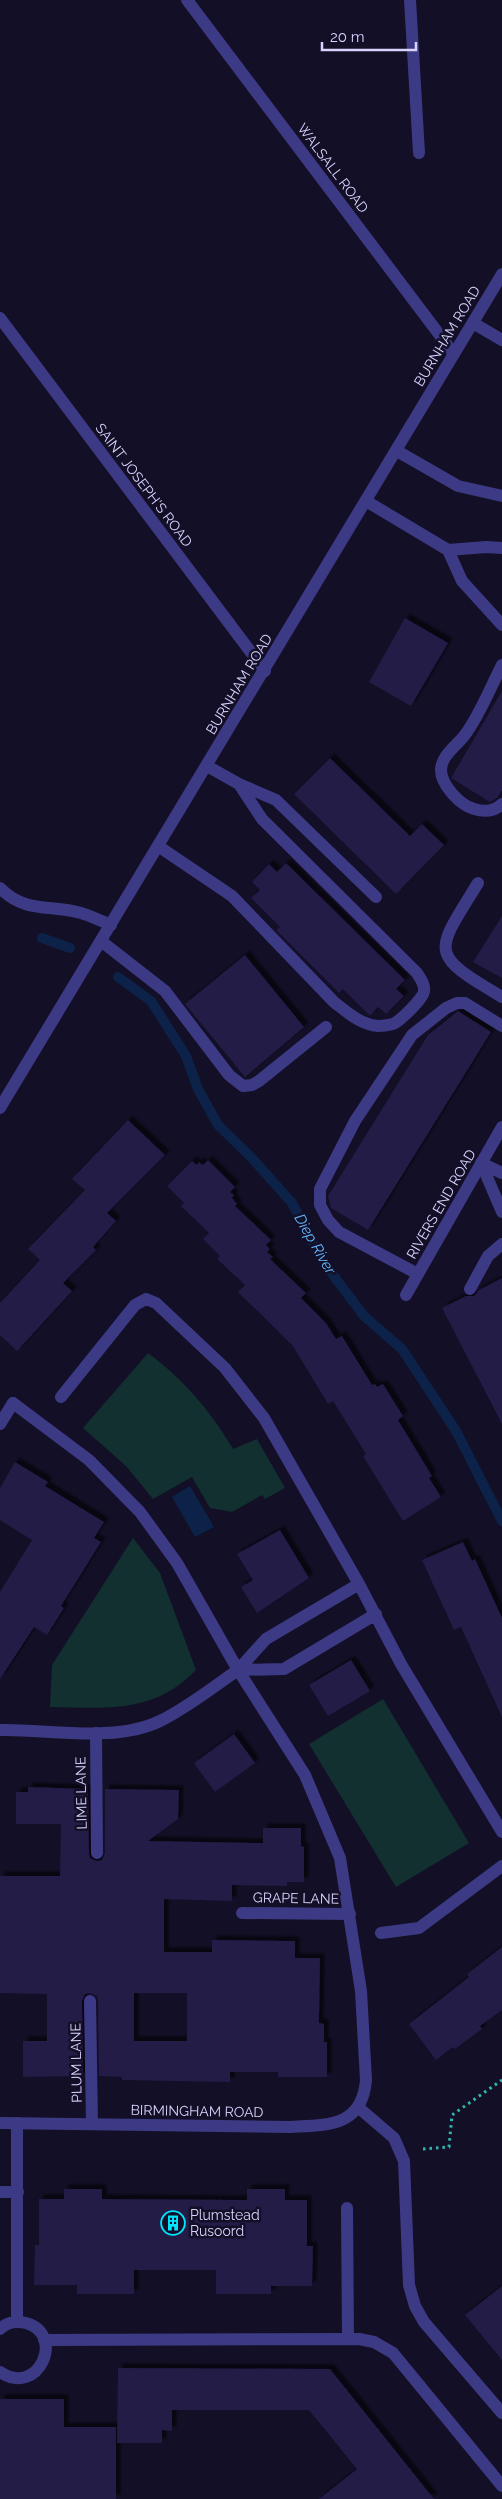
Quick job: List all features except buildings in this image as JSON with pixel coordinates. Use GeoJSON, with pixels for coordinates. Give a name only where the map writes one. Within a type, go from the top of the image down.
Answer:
{"type":"FeatureCollection","features":[{"type":"Feature","properties":{"kind":"street","name":"WALSALL ROAD"},"geometry":{"type":"LineString","coordinates":[[187,0],[454,354]]}},
{"type":"Feature","properties":{"kind":"street"},"geometry":{"type":"LineString","coordinates":[[410,0],[419,153]]}},
{"type":"Feature","properties":{"kind":"street","name":"BURNHAM ROAD"},"geometry":{"type":"LineString","coordinates":[[0,1108],[265,671],[502,274]]}},
{"type":"Feature","properties":{"kind":"street","name":"SAINT JOSEPH'S ROAD"},"geometry":{"type":"LineString","coordinates":[[0,318],[265,671]]}},
{"type":"Feature","properties":{"kind":"street"},"geometry":{"type":"LineString","coordinates":[[473,323],[502,340]]}},
{"type":"Feature","properties":{"kind":"street"},"geometry":{"type":"LineString","coordinates":[[396,451],[458,486],[502,496]]}},
{"type":"Feature","properties":{"kind":"street"},"geometry":{"type":"LineString","coordinates":[[366,501],[448,550],[462,580],[502,626]]}},
{"type":"Feature","properties":{"kind":"street"},"geometry":{"type":"LineString","coordinates":[[448,550],[486,547],[502,548]]}},
{"type":"Feature","properties":{"kind":"street"},"geometry":{"type":"LineString","coordinates":[[502,665],[466,734],[443,760],[441,770],[444,780],[453,794],[469,807],[482,812],[496,809],[502,804]]}},
{"type":"Feature","properties":{"kind":"street"},"geometry":{"type":"LineString","coordinates":[[207,766],[239,784],[276,800],[376,897]]}},
{"type":"Feature","properties":{"kind":"street"},"geometry":{"type":"LineString","coordinates":[[158,846],[232,896],[334,1002],[348,1014],[366,1024],[379,1026],[394,1024],[419,1001],[424,992],[423,984],[417,973],[262,819],[239,784]]}},
{"type":"Feature","properties":{"kind":"street"},"geometry":{"type":"LineString","coordinates":[[478,883],[447,933],[444,948],[451,962],[464,975],[502,998]]}},
{"type":"Feature","properties":{"kind":"street"},"geometry":{"type":"LineString","coordinates":[[0,888],[10,898],[25,905],[80,913],[111,925]]}},
{"type":"Feature","properties":{"kind":"street"},"geometry":{"type":"LineString","coordinates":[[101,940],[165,991],[229,1075],[244,1086],[252,1085],[259,1081],[326,1027]]}},
{"type":"Feature","properties":{"kind":"street"},"geometry":{"type":"LineString","coordinates":[[418,1274],[339,1232],[328,1220],[320,1205],[320,1189],[355,1121],[412,1035],[446,1008],[457,1003],[465,1003],[502,1026]]}},
{"type":"Feature","properties":{"kind":"street","name":"RIVERS END ROAD"},"geometry":{"type":"LineString","coordinates":[[406,1296],[502,1127]]}},
{"type":"Feature","properties":{"kind":"street"},"geometry":{"type":"LineString","coordinates":[[481,1163],[502,1173]]}},
{"type":"Feature","properties":{"kind":"street"},"geometry":{"type":"LineString","coordinates":[[481,1163],[502,1212]]}},
{"type":"Feature","properties":{"kind":"street"},"geometry":{"type":"LineString","coordinates":[[470,1289],[488,1256],[502,1244]]}},
{"type":"Feature","properties":{"kind":"street"},"geometry":{"type":"LineString","coordinates":[[61,1396],[135,1304],[146,1299],[152,1300],[225,1368],[264,1418],[376,1614],[400,1664],[502,1832]]}},
{"type":"Feature","properties":{"kind":"street"},"geometry":{"type":"LineString","coordinates":[[0,1424],[13,1403],[90,1460],[140,1512],[177,1563],[238,1670],[305,1775],[340,1858],[350,1914],[361,1991],[366,2080],[365,2094],[359,2108],[394,2138],[404,2161],[409,2285],[415,2306],[424,2322],[502,2413]]}},
{"type":"Feature","properties":{"kind":"street"},"geometry":{"type":"LineString","coordinates":[[0,1730],[96,1733],[145,1727],[161,1720],[238,1670],[262,1642],[359,1584]]}},
{"type":"Feature","properties":{"kind":"street"},"geometry":{"type":"LineString","coordinates":[[238,1670],[284,1669],[376,1614]]}},
{"type":"Feature","properties":{"kind":"street","name":"LIME LANE"},"geometry":{"type":"LineString","coordinates":[[96,1733],[98,1852]]}},
{"type":"Feature","properties":{"kind":"street"},"geometry":{"type":"LineString","coordinates":[[381,1933],[419,1928],[502,1866]]}},
{"type":"Feature","properties":{"kind":"street","name":"GRAPE LANE"},"geometry":{"type":"LineString","coordinates":[[242,1913],[350,1914]]}},
{"type":"Feature","properties":{"kind":"street","name":"PLUM LANE"},"geometry":{"type":"LineString","coordinates":[[90,2001],[92,2124]]}},
{"type":"Feature","properties":{"kind":"street","name":"BIRMINGHAM ROAD"},"geometry":{"type":"LineString","coordinates":[[0,2123],[290,2127],[328,2125],[344,2119],[359,2108]]}},
{"type":"Feature","properties":{"kind":"street"},"geometry":{"type":"LineString","coordinates":[[17,2123],[17,2322]]}},
{"type":"Feature","properties":{"kind":"street"},"geometry":{"type":"LineString","coordinates":[[0,2192],[18,2192]]}},
{"type":"Feature","properties":{"kind":"street"},"geometry":{"type":"LineString","coordinates":[[347,2208],[348,2340]]}},
{"type":"Feature","properties":{"kind":"street"},"geometry":{"type":"LineString","coordinates":[[0,2329],[17,2322],[29,2324],[37,2329],[44,2340],[46,2353],[43,2362],[32,2375],[14,2378],[0,2372]]}},
{"type":"Feature","properties":{"kind":"street"},"geometry":{"type":"LineString","coordinates":[[44,2340],[348,2340],[374,2342],[393,2353],[502,2486]]}},
{"type":"Feature","properties":{"kind":"path"},"geometry":{"type":"LineString","coordinates":[[400,2150],[449,2147],[452,2115],[502,2080]]}},
{"type":"Feature","properties":{"kind":"green space"},"geometry":{"type":"Polygon","coordinates":[[[148,1353],[195,1396],[215,1421],[233,1449],[257,1439],[285,1488],[265,1499],[262,1495],[232,1512],[210,1508],[192,1477],[153,1499],[126,1466],[83,1428],[148,1353]]]}},
{"type":"Feature","properties":{"kind":"green space"},"geometry":{"type":"Polygon","coordinates":[[[133,1538],[160,1573],[196,1670],[180,1684],[146,1701],[109,1707],[50,1707],[52,1665],[133,1538]]]}},
{"type":"Feature","properties":{"kind":"green space"},"geometry":{"type":"Polygon","coordinates":[[[383,1699],[469,1843],[396,1887],[309,1744],[383,1699]]]}},
{"type":"Feature","properties":{"kind":"water"},"geometry":{"type":"Polygon","coordinates":[[[190,1486],[214,1527],[195,1537],[172,1497],[190,1486]]]}},
{"type":"Feature","properties":{"kind":"waterway","name":"Diep River"},"geometry":{"type":"LineString","coordinates":[[42,938],[70,948]]}},
{"type":"Feature","properties":{"kind":"waterway","name":"Diep River"},"geometry":{"type":"LineString","coordinates":[[118,977],[151,1001],[186,1056],[198,1089],[218,1125],[252,1158],[292,1203],[321,1259],[364,1316],[402,1349],[456,1431],[502,1521]]}},
{"type":"Feature","properties":{"kind":"place","name":"Plumstead Rusoord"},"geometry":{"type":"Point","coordinates":[173,2223]}}]}
